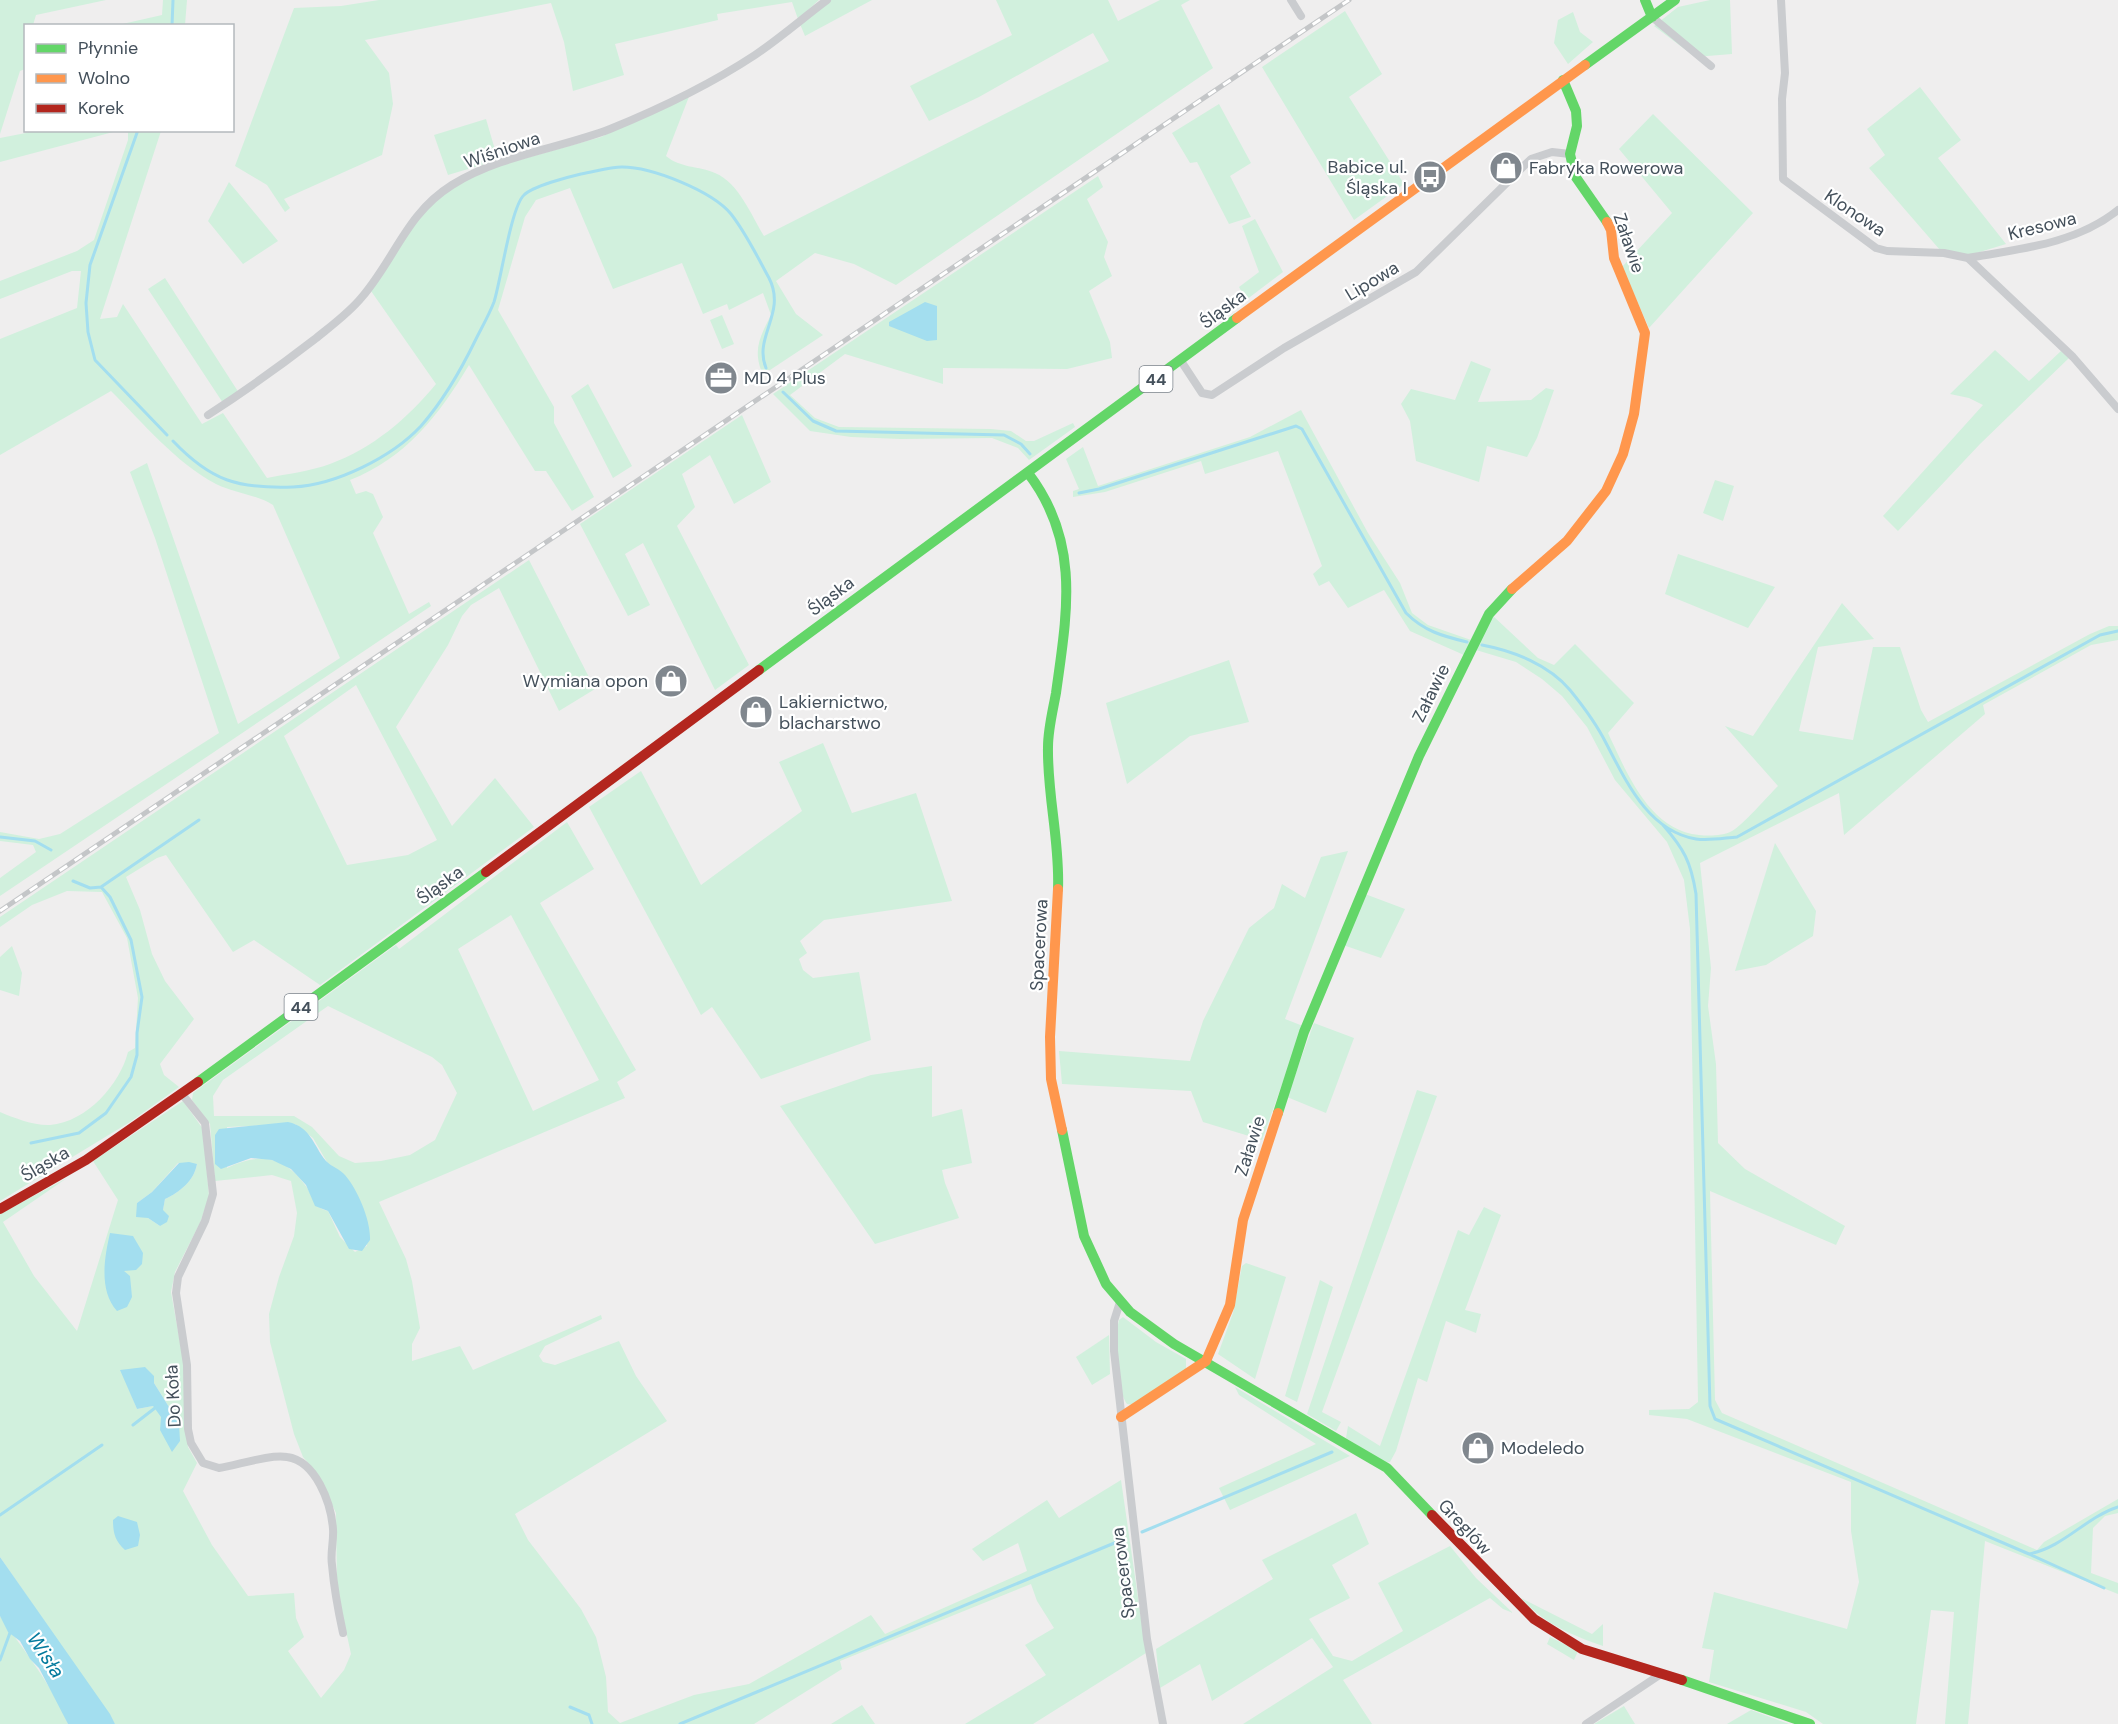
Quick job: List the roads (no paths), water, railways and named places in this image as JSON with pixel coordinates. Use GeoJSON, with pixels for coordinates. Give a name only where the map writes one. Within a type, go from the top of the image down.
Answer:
{"type":"FeatureCollection","features":[{"type":"Feature","properties":{"kind":"street","name":"Wiśniowa"},"geometry":{"type":"LineString","coordinates":[[208,415],[268,376],[344,315],[362,297],[383,269],[416,215],[433,198],[453,184],[506,160],[574,142],[612,128],[698,87],[755,55],[827,0]]}},
{"type":"Feature","properties":{"kind":"street"},"geometry":{"type":"LineString","coordinates":[[1291,0],[1300,16]]}},
{"type":"Feature","properties":{"kind":"street"},"geometry":{"type":"LineString","coordinates":[[1645,0],[1652,17],[1711,66]]}},
{"type":"Feature","properties":{"kind":"street","name":"Śląska"},"geometry":{"type":"LineString","coordinates":[[0,1209],[86,1160],[182,1094],[1181,362],[1343,240],[1676,0]]}},
{"type":"Feature","properties":{"kind":"street","name":"Klonowa"},"geometry":{"type":"LineString","coordinates":[[1781,0],[1785,73],[1782,99],[1783,179],[1876,248],[1887,251],[1944,253],[1968,258]]}},
{"type":"Feature","properties":{"kind":"street"},"geometry":{"type":"LineString","coordinates":[[1563,80],[1576,111],[1577,126],[1570,154]]}},
{"type":"Feature","properties":{"kind":"street","name":"Lipowa"},"geometry":{"type":"LineString","coordinates":[[1181,362],[1202,393],[1212,395],[1284,348],[1416,272],[1531,159],[1552,152],[1570,154]]}},
{"type":"Feature","properties":{"kind":"street","name":"Załawie"},"geometry":{"type":"LineString","coordinates":[[1206,1361],[1230,1305],[1244,1220],[1304,1032],[1419,756],[1489,614],[1520,580],[1567,541],[1587,518],[1606,491],[1623,454],[1634,414],[1645,333],[1614,258],[1611,230],[1575,176],[1570,154]]}},
{"type":"Feature","properties":{"kind":"street","name":"Kresowa"},"geometry":{"type":"LineString","coordinates":[[1968,258],[2070,237],[2098,225],[2118,210]]}},
{"type":"Feature","properties":{"kind":"street"},"geometry":{"type":"LineString","coordinates":[[1968,258],[2073,357],[2118,409]]}},
{"type":"Feature","properties":{"kind":"street","name":"Spacerowa"},"geometry":{"type":"LineString","coordinates":[[1028,472],[1053,513],[1063,542],[1066,572],[1062,650],[1048,745],[1059,876],[1050,1037],[1052,1078],[1084,1236],[1097,1270],[1120,1302],[1114,1321],[1114,1351],[1147,1639],[1162,1724]]}},
{"type":"Feature","properties":{"kind":"street","name":"Do Koła"},"geometry":{"type":"LineString","coordinates":[[182,1094],[205,1123],[213,1194],[205,1221],[178,1277],[176,1293],[187,1365],[191,1443],[203,1463],[210,1467],[219,1468],[284,1456],[296,1458],[313,1474],[331,1508],[334,1532],[331,1557],[333,1584],[343,1633]]}},
{"type":"Feature","properties":{"kind":"street","name":"Greglów"},"geometry":{"type":"LineString","coordinates":[[1120,1302],[1144,1324],[1387,1468],[1534,1619],[1582,1649],[1734,1696],[1810,1724]]}},
{"type":"Feature","properties":{"kind":"street"},"geometry":{"type":"LineString","coordinates":[[1121,1417],[1206,1361]]}},
{"type":"Feature","properties":{"kind":"street"},"geometry":{"type":"LineString","coordinates":[[1586,1724],[1661,1674]]}},
{"type":"Feature","properties":{"kind":"water"},"geometry":{"type":"Polygon","coordinates":[[[925,302],[937,306],[937,340],[927,341],[889,326],[889,322],[925,302]]]}},
{"type":"Feature","properties":{"kind":"water"},"geometry":{"type":"Polygon","coordinates":[[[288,1122],[296,1124],[307,1132],[326,1161],[343,1173],[355,1189],[363,1206],[370,1232],[370,1240],[362,1251],[349,1249],[328,1211],[315,1206],[306,1185],[291,1169],[272,1160],[251,1158],[221,1169],[215,1164],[215,1135],[219,1129],[288,1122]]]}},
{"type":"Feature","properties":{"kind":"water"},"geometry":{"type":"Polygon","coordinates":[[[179,1163],[197,1164],[190,1181],[165,1199],[163,1210],[169,1216],[167,1222],[160,1226],[148,1218],[136,1217],[137,1203],[152,1192],[179,1163]]]}},
{"type":"Feature","properties":{"kind":"water"},"geometry":{"type":"Polygon","coordinates":[[[110,1233],[133,1236],[143,1253],[142,1264],[136,1270],[124,1271],[130,1276],[132,1297],[127,1307],[117,1311],[107,1294],[104,1274],[110,1233]]]}},
{"type":"Feature","properties":{"kind":"water"},"geometry":{"type":"Polygon","coordinates":[[[145,1367],[154,1376],[154,1383],[179,1423],[180,1441],[172,1452],[160,1430],[161,1417],[153,1406],[137,1409],[120,1370],[145,1367]]]}},
{"type":"Feature","properties":{"kind":"water"},"geometry":{"type":"Polygon","coordinates":[[[118,1516],[137,1522],[140,1535],[138,1546],[125,1550],[119,1543],[113,1525],[113,1520],[118,1516]]]}},
{"type":"Feature","properties":{"kind":"water","name":"Wisła"},"geometry":{"type":"Polygon","coordinates":[[[0,1557],[115,1724],[68,1724],[39,1668],[30,1659],[20,1641],[8,1632],[0,1616],[0,1557]]]}},
{"type":"Feature","properties":{"kind":"waterway"},"geometry":{"type":"LineString","coordinates":[[172,24],[173,0]]}},
{"type":"Feature","properties":{"kind":"waterway"},"geometry":{"type":"LineString","coordinates":[[137,132],[90,265],[86,303],[88,332],[95,360],[167,435]]}},
{"type":"Feature","properties":{"kind":"waterway"},"geometry":{"type":"LineString","coordinates":[[173,441],[187,455],[213,474],[241,484],[256,486],[310,485],[345,475],[379,458],[421,426],[444,396],[464,362],[494,302],[511,228],[519,202],[524,195],[551,182],[612,168],[635,168],[681,182],[710,197],[731,214],[742,229],[774,291],[773,314],[764,346],[763,357],[766,368]]}},
{"type":"Feature","properties":{"kind":"waterway"},"geometry":{"type":"LineString","coordinates":[[783,392],[813,421],[836,431],[1004,435],[1021,444],[1030,454]]}},
{"type":"Feature","properties":{"kind":"waterway"},"geometry":{"type":"LineString","coordinates":[[1079,493],[1099,489],[1296,426],[1302,429],[1406,613],[1434,632],[1467,642]]}},
{"type":"Feature","properties":{"kind":"waterway"},"geometry":{"type":"LineString","coordinates":[[1482,645],[1530,660],[1562,681],[1594,723],[1640,802],[1664,826],[1679,834],[1706,840],[1737,837],[2100,635],[2118,631]]}},
{"type":"Feature","properties":{"kind":"waterway"},"geometry":{"type":"LineString","coordinates":[[73,881],[90,888],[101,887],[199,820]]}},
{"type":"Feature","properties":{"kind":"waterway"},"geometry":{"type":"LineString","coordinates":[[1663,825],[1686,856],[1696,894],[1710,1406],[1715,1419],[2029,1554],[2053,1545],[2118,1507]]}},
{"type":"Feature","properties":{"kind":"waterway"},"geometry":{"type":"LineString","coordinates":[[0,837],[35,841],[51,850]]}},
{"type":"Feature","properties":{"kind":"waterway"},"geometry":{"type":"LineString","coordinates":[[31,1143],[79,1133],[106,1113],[131,1077],[137,1055],[137,1033],[142,997],[131,940],[110,897],[101,887]]}},
{"type":"Feature","properties":{"kind":"waterway"},"geometry":{"type":"LineString","coordinates":[[133,1425],[155,1408]]}},
{"type":"Feature","properties":{"kind":"waterway"},"geometry":{"type":"LineString","coordinates":[[0,1515],[102,1445]]}},
{"type":"Feature","properties":{"kind":"waterway"},"geometry":{"type":"LineString","coordinates":[[1142,1532],[1332,1452]]}},
{"type":"Feature","properties":{"kind":"waterway"},"geometry":{"type":"LineString","coordinates":[[680,1724],[1124,1539]]}},
{"type":"Feature","properties":{"kind":"waterway"},"geometry":{"type":"LineString","coordinates":[[2029,1554],[2104,1588]]}},
{"type":"Feature","properties":{"kind":"waterway"},"geometry":{"type":"LineString","coordinates":[[0,1660],[11,1630]]}},
{"type":"Feature","properties":{"kind":"waterway"},"geometry":{"type":"LineString","coordinates":[[570,1707],[589,1715],[592,1724]]}},
{"type":"Feature","properties":{"kind":"railway"},"geometry":{"type":"LineString","coordinates":[[0,911],[1349,0]]}},
{"type":"Feature","properties":{"kind":"place","name":"Fabryka Rowerowa"},"geometry":{"type":"Point","coordinates":[1506,168]}},
{"type":"Feature","properties":{"kind":"place","name":"Babice ul. Śląska I"},"geometry":{"type":"Point","coordinates":[1430,177]}},
{"type":"Feature","properties":{"kind":"place","name":"MD 4 Plus"},"geometry":{"type":"Point","coordinates":[721,378]}},
{"type":"Feature","properties":{"kind":"place","name":"Wymiana opon"},"geometry":{"type":"Point","coordinates":[671,681]}},
{"type":"Feature","properties":{"kind":"place","name":"Lakiernictwo, blacharstwo"},"geometry":{"type":"Point","coordinates":[756,712]}},
{"type":"Feature","properties":{"kind":"place","name":"Modeledo"},"geometry":{"type":"Point","coordinates":[1478,1448]}}]}
